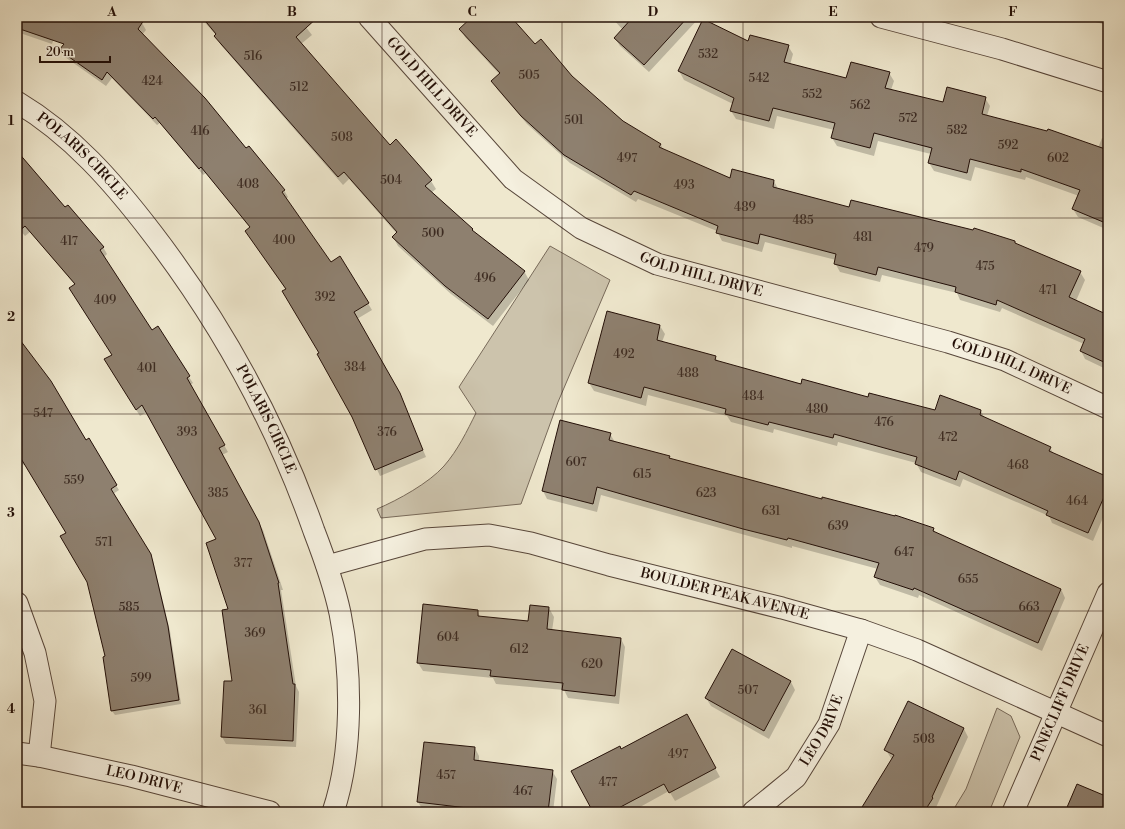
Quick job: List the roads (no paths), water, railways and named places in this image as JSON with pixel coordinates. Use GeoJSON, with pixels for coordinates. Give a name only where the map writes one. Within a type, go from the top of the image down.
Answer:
{"type":"FeatureCollection","features":[{"type":"Feature","properties":{"kind":"street"},"geometry":{"type":"LineString","coordinates":[[881,17],[1002,49],[1108,82]]}},
{"type":"Feature","properties":{"kind":"street","name":"GOLD HILL DRIVE"},"geometry":{"type":"LineString","coordinates":[[379,20],[513,179],[581,228],[657,264],[948,342],[1005,360],[1108,408]]}},
{"type":"Feature","properties":{"kind":"street","name":"POLARIS CIRCLE"},"geometry":{"type":"LineString","coordinates":[[17,102],[43,118],[73,143],[122,194],[166,251],[217,326],[262,405],[298,484],[327,566],[340,613],[345,659],[348,709],[346,756],[333,812]]}},
{"type":"Feature","properties":{"kind":"street","name":"BOULDER PEAK AVENUE"},"geometry":{"type":"LineString","coordinates":[[327,566],[425,539],[490,535],[532,542],[609,565],[782,608],[861,630],[917,650],[1108,736]]}},
{"type":"Feature","properties":{"kind":"street","name":"PINECLIFF DRIVE"},"geometry":{"type":"LineString","coordinates":[[1013,812],[1055,712],[1108,593]]}},
{"type":"Feature","properties":{"kind":"street"},"geometry":{"type":"LineString","coordinates":[[17,603],[35,653],[45,702],[39,756]]}},
{"type":"Feature","properties":{"kind":"street","name":"LEO DRIVE"},"geometry":{"type":"LineString","coordinates":[[753,812],[796,778],[829,724],[861,630]]}},
{"type":"Feature","properties":{"kind":"street","name":"LEO DRIVE"},"geometry":{"type":"LineString","coordinates":[[17,753],[39,756],[131,776],[270,812]]}}]}
